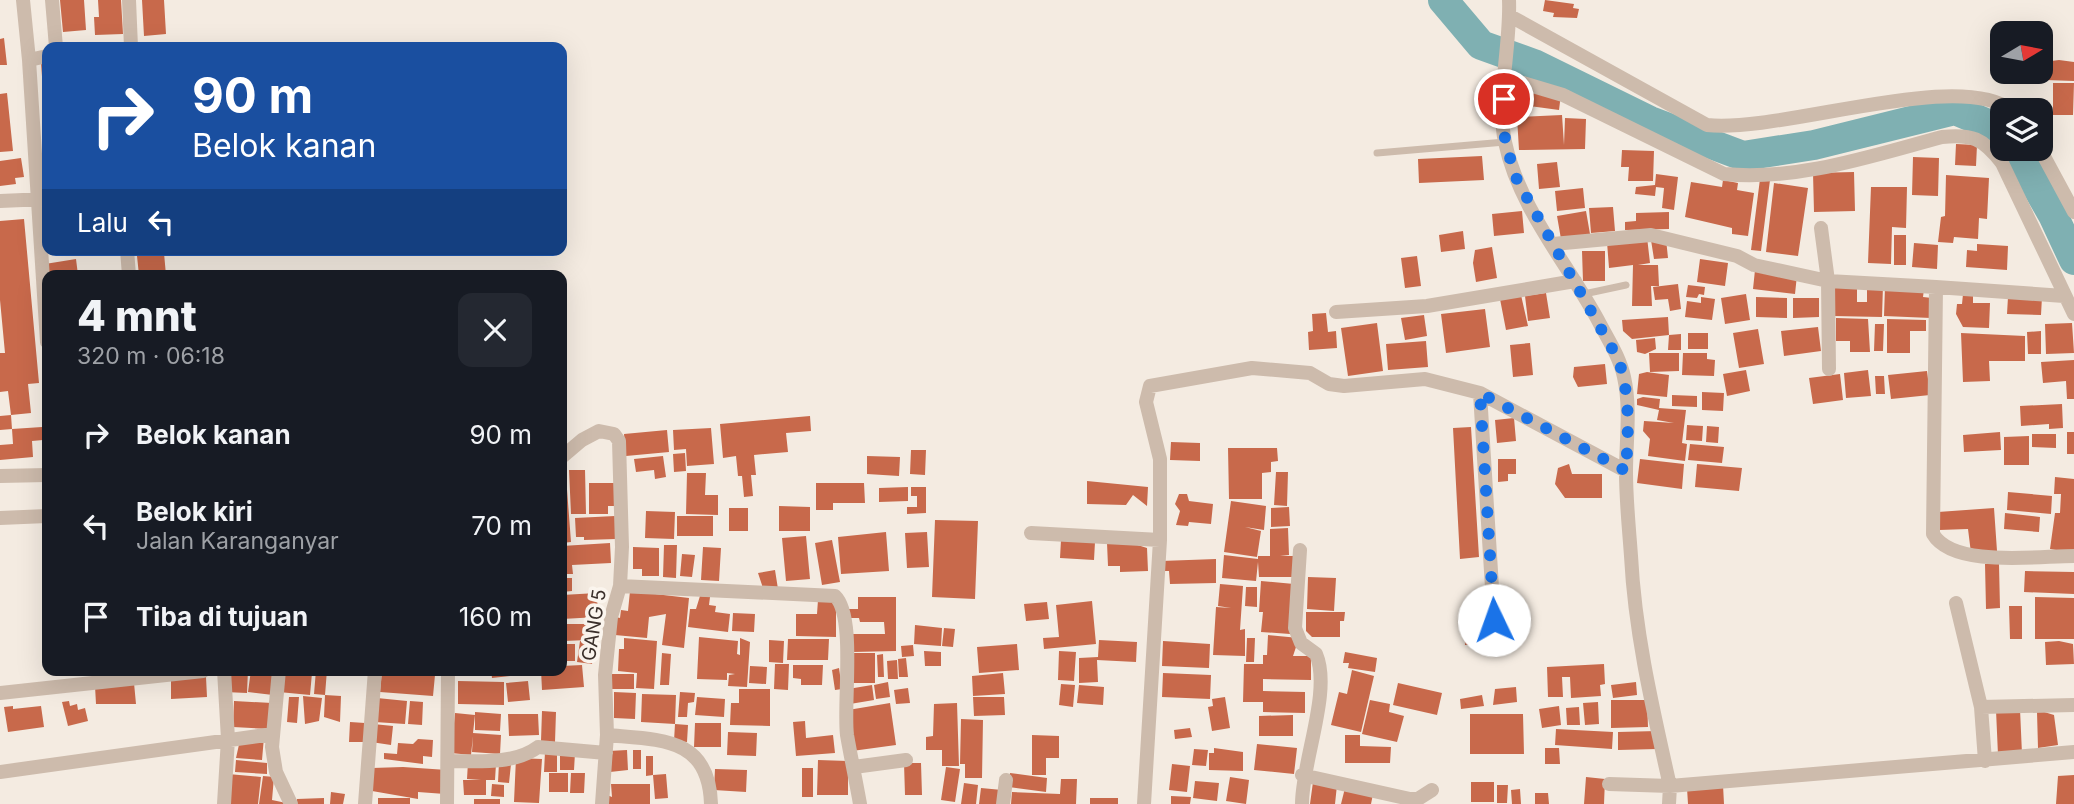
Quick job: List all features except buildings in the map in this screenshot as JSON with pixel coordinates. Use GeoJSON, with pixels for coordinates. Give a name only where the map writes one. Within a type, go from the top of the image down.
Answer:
{"type":"FeatureCollection","features":[{"type":"Feature","properties":{"kind":"street"},"geometry":{"type":"LineString","coordinates":[[23,0],[42,189]]}},
{"type":"Feature","properties":{"kind":"street"},"geometry":{"type":"LineString","coordinates":[[52,0],[56,42]]}},
{"type":"Feature","properties":{"kind":"street"},"geometry":{"type":"LineString","coordinates":[[129,0],[131,42]]}},
{"type":"Feature","properties":{"kind":"street"},"geometry":{"type":"LineString","coordinates":[[1509,0],[1510,20],[1502,120],[1505,142],[1517,180],[1584,294],[1623,374],[1628,414],[1626,471],[1631,560],[1644,666],[1670,786],[1669,804]]}},
{"type":"Feature","properties":{"kind":"street"},"geometry":{"type":"LineString","coordinates":[[1510,20],[1707,125],[1740,128],[1907,100],[1970,96],[1990,99]]}},
{"type":"Feature","properties":{"kind":"street"},"geometry":{"type":"LineString","coordinates":[[29,60],[42,57]]}},
{"type":"Feature","properties":{"kind":"street"},"geometry":{"type":"LineString","coordinates":[[1506,73],[1563,95],[1724,174],[1751,177],[1799,173],[1942,137],[1965,134],[1992,149],[2001,163],[2074,314]]}},
{"type":"Feature","properties":{"kind":"street"},"geometry":{"type":"LineString","coordinates":[[2046,161],[2074,212]]}},
{"type":"Feature","properties":{"kind":"street"},"geometry":{"type":"LineString","coordinates":[[0,201],[42,199]]}},
{"type":"Feature","properties":{"kind":"street"},"geometry":{"type":"LineString","coordinates":[[1821,228],[1828,281],[1829,369]]}},
{"type":"Feature","properties":{"kind":"street"},"geometry":{"type":"LineString","coordinates":[[1553,244],[1651,235],[1737,256],[1754,265],[1828,281],[2064,296]]}},
{"type":"Feature","properties":{"kind":"street"},"geometry":{"type":"LineString","coordinates":[[1336,312],[1427,306],[1575,281]]}},
{"type":"Feature","properties":{"kind":"street"},"geometry":{"type":"LineString","coordinates":[[1937,287],[1933,534],[1938,542],[1957,553],[2074,556]]}},
{"type":"Feature","properties":{"kind":"street"},"geometry":{"type":"LineString","coordinates":[[1144,804],[1160,541],[1160,459],[1146,402],[1146,393],[1150,386],[1208,374],[1274,369],[1310,373],[1329,384],[1344,387],[1411,378],[1480,393],[1626,471]]}},
{"type":"Feature","properties":{"kind":"street"},"geometry":{"type":"LineString","coordinates":[[1480,393],[1494,620]]}},
{"type":"Feature","properties":{"kind":"street","name":"GANG 5"},"geometry":{"type":"LineString","coordinates":[[567,453],[599,431],[614,435],[619,441],[620,586],[611,617],[605,675],[607,735],[602,804]]}},
{"type":"Feature","properties":{"kind":"street"},"geometry":{"type":"LineString","coordinates":[[0,476],[42,475]]}},
{"type":"Feature","properties":{"kind":"street"},"geometry":{"type":"LineString","coordinates":[[0,518],[42,516]]}},
{"type":"Feature","properties":{"kind":"street"},"geometry":{"type":"LineString","coordinates":[[1031,533],[1160,541]]}},
{"type":"Feature","properties":{"kind":"street"},"geometry":{"type":"LineString","coordinates":[[1300,550],[1295,628],[1301,643],[1316,654],[1321,678],[1302,775],[1301,804]]}},
{"type":"Feature","properties":{"kind":"street"},"geometry":{"type":"LineString","coordinates":[[620,586],[835,596],[842,606],[846,631],[847,734],[860,804]]}},
{"type":"Feature","properties":{"kind":"street"},"geometry":{"type":"LineString","coordinates":[[1956,603],[1981,707],[1985,761]]}},
{"type":"Feature","properties":{"kind":"street"},"geometry":{"type":"LineString","coordinates":[[0,693],[157,676]]}},
{"type":"Feature","properties":{"kind":"street"},"geometry":{"type":"LineString","coordinates":[[224,804],[228,739],[225,676]]}},
{"type":"Feature","properties":{"kind":"street"},"geometry":{"type":"LineString","coordinates":[[278,676],[273,734],[276,772],[292,804]]}},
{"type":"Feature","properties":{"kind":"street"},"geometry":{"type":"LineString","coordinates":[[365,804],[375,676]]}},
{"type":"Feature","properties":{"kind":"street"},"geometry":{"type":"LineString","coordinates":[[447,676],[447,804]]}},
{"type":"Feature","properties":{"kind":"street"},"geometry":{"type":"LineString","coordinates":[[1981,707],[2074,705]]}},
{"type":"Feature","properties":{"kind":"street"},"geometry":{"type":"LineString","coordinates":[[0,772],[273,734]]}},
{"type":"Feature","properties":{"kind":"street"},"geometry":{"type":"LineString","coordinates":[[607,735],[650,739],[687,750],[709,778],[711,804]]}},
{"type":"Feature","properties":{"kind":"street"},"geometry":{"type":"LineString","coordinates":[[448,761],[491,762],[530,753],[538,747],[606,753]]}},
{"type":"Feature","properties":{"kind":"street"},"geometry":{"type":"LineString","coordinates":[[1608,784],[1670,786],[2074,752]]}},
{"type":"Feature","properties":{"kind":"street"},"geometry":{"type":"LineString","coordinates":[[854,767],[906,760]]}},
{"type":"Feature","properties":{"kind":"street"},"geometry":{"type":"LineString","coordinates":[[1302,775],[1410,799],[1418,799],[1432,790]]}},
{"type":"Feature","properties":{"kind":"street"},"geometry":{"type":"LineString","coordinates":[[1003,804],[1006,780]]}},
{"type":"Feature","properties":{"kind":"lane"},"geometry":{"type":"LineString","coordinates":[[1377,153],[1505,142]]}},
{"type":"Feature","properties":{"kind":"lane"},"geometry":{"type":"LineString","coordinates":[[1584,294],[1626,285]]}},
{"type":"Feature","properties":{"kind":"waterway"},"geometry":{"type":"LineString","coordinates":[[1443,0],[1481,45],[1534,64],[1650,121],[1743,156],[1814,145],[1955,110],[1990,125]]}},
{"type":"Feature","properties":{"kind":"waterway"},"geometry":{"type":"LineString","coordinates":[[2022,161],[2053,215],[2074,260]]}},
{"type":"Feature","properties":{"kind":"route"},"geometry":{"type":"LineString","coordinates":[[1494,620],[1480,393],[1626,471],[1628,422],[1626,391],[1618,359],[1584,294],[1533,212],[1517,180],[1505,142],[1502,120],[1504,99]]}}]}
